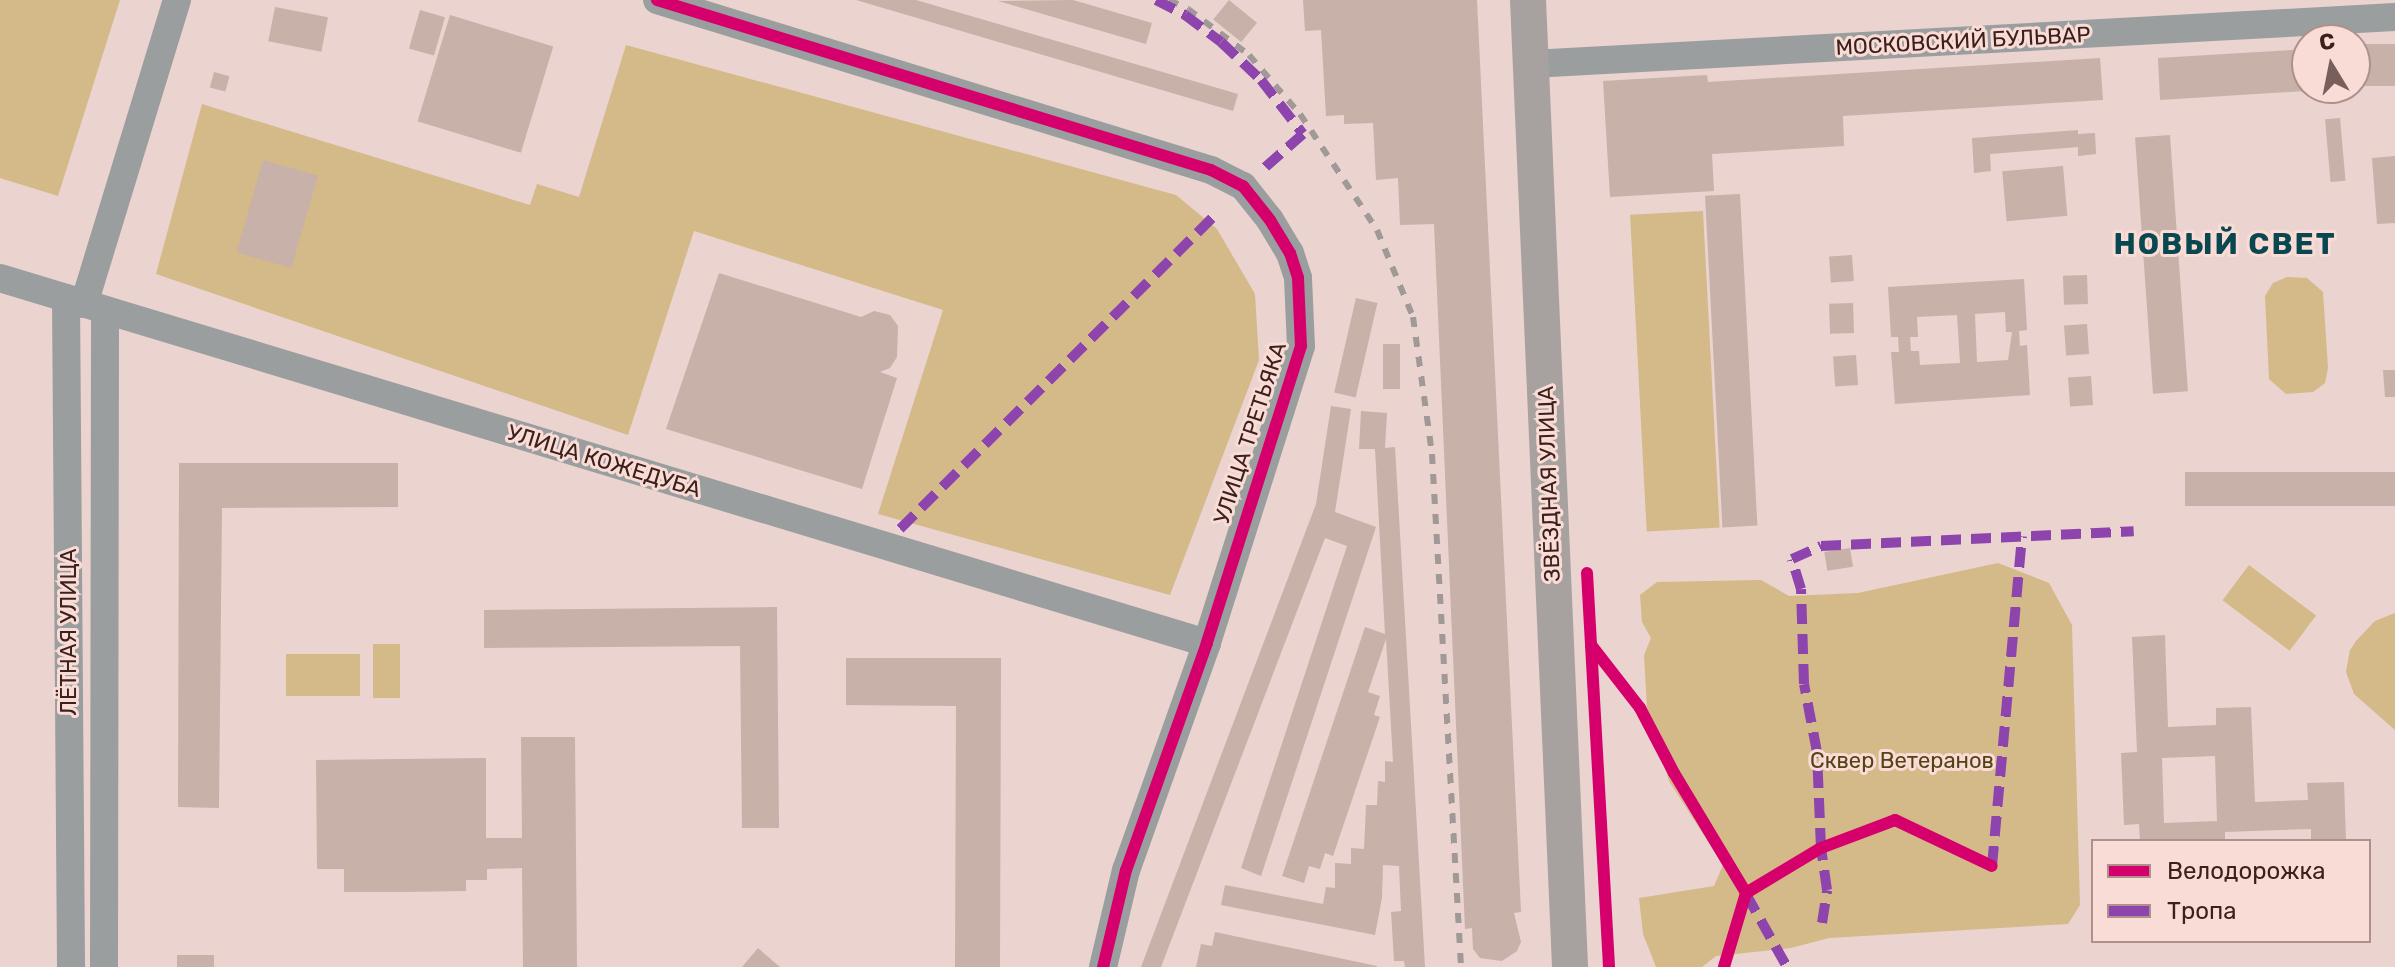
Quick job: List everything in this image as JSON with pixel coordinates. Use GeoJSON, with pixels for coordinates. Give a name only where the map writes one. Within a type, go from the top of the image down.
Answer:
{"type":"FeatureCollection","features":[{"type":"Feature","properties":{"kind":"main road","name":"ЗВЁЗДНАЯ УЛИЦА"},"geometry":{"type":"LineString","coordinates":[[1528,0],[1570,967]]}},
{"type":"Feature","properties":{"kind":"street","name":"ЛЁТНАЯ УЛИЦА"},"geometry":{"type":"LineString","coordinates":[[71,967],[85,304],[177,0]]}},
{"type":"Feature","properties":{"kind":"street","name":"УЛИЦА ТРЕТЬЯКА"},"geometry":{"type":"LineString","coordinates":[[657,0],[1211,170],[1243,186],[1270,220],[1290,253],[1298,278],[1301,346],[1207,643],[1126,870],[1103,967]]}},
{"type":"Feature","properties":{"kind":"street","name":"МОСКОВСКИЙ БУЛЬВАР"},"geometry":{"type":"LineString","coordinates":[[1531,64],[2395,17]]}},
{"type":"Feature","properties":{"kind":"street","name":"УЛИЦА КОЖЕДУБА"},"geometry":{"type":"LineString","coordinates":[[0,278],[1207,643]]}},
{"type":"Feature","properties":{"kind":"street","name":"ЛЁТНАЯ УЛИЦА"},"geometry":{"type":"LineString","coordinates":[[85,304],[104,967]]}},
{"type":"Feature","properties":{"kind":"green space"},"geometry":{"type":"Polygon","coordinates":[[[0,0],[120,0],[58,196],[0,178],[0,0]]]}},
{"type":"Feature","properties":{"kind":"green space"},"geometry":{"type":"Polygon","coordinates":[[[626,45],[1176,195],[1217,229],[1255,294],[1259,360],[1170,595],[878,514],[943,310],[694,231],[628,435],[156,274],[202,104],[530,205],[537,184],[579,197],[626,45]]]}},
{"type":"Feature","properties":{"kind":"green space"},"geometry":{"type":"Polygon","coordinates":[[[1703,211],[1720,528],[1647,531],[1630,215],[1703,211]]]}},
{"type":"Feature","properties":{"kind":"green space"},"geometry":{"type":"Polygon","coordinates":[[[2287,277],[2307,278],[2323,292],[2328,368],[2325,383],[2313,392],[2286,394],[2269,379],[2265,296],[2273,283],[2287,277]]]}},
{"type":"Feature","properties":{"kind":"green space","name":"Сквер Ветеранов"},"geometry":{"type":"Polygon","coordinates":[[[1998,563],[2049,583],[2072,625],[2080,905],[2068,924],[1829,938],[1791,948],[1716,956],[1702,967],[1656,967],[1643,934],[1639,898],[1714,886],[1723,865],[1669,781],[1647,708],[1644,655],[1651,638],[1642,622],[1640,595],[1657,582],[1761,580],[1789,596],[1858,593],[1998,563]]]}},
{"type":"Feature","properties":{"kind":"green space"},"geometry":{"type":"Polygon","coordinates":[[[2249,565],[2316,616],[2290,651],[2223,600],[2249,565]]]}},
{"type":"Feature","properties":{"kind":"green space"},"geometry":{"type":"Polygon","coordinates":[[[2395,613],[2395,730],[2354,694],[2346,672],[2350,650],[2356,641],[2375,621],[2395,613]]]}},
{"type":"Feature","properties":{"kind":"green space"},"geometry":{"type":"Polygon","coordinates":[[[373,644],[400,644],[400,698],[373,698],[373,644]]]}},
{"type":"Feature","properties":{"kind":"green space"},"geometry":{"type":"Polygon","coordinates":[[[286,654],[360,654],[360,696],[286,696],[286,654]]]}},
{"type":"Feature","properties":{"kind":"building"},"geometry":{"type":"Polygon","coordinates":[[[856,0],[916,0],[1238,94],[1233,111],[856,0]]]}},
{"type":"Feature","properties":{"kind":"building"},"geometry":{"type":"Polygon","coordinates":[[[1073,0],[1152,23],[1146,44],[998,1],[1073,0]]]}},
{"type":"Feature","properties":{"kind":"building"},"geometry":{"type":"Polygon","coordinates":[[[1229,0],[1257,23],[1241,42],[1213,19],[1229,0]]]}},
{"type":"Feature","properties":{"kind":"building"},"geometry":{"type":"Polygon","coordinates":[[[1303,0],[1477,0],[1521,912],[1514,913],[1521,942],[1517,951],[1502,961],[1480,958],[1473,949],[1472,928],[1465,929],[1434,224],[1400,225],[1398,178],[1376,180],[1373,123],[1344,124],[1344,115],[1326,116],[1321,30],[1305,31],[1303,0]]]}},
{"type":"Feature","properties":{"kind":"building"},"geometry":{"type":"Polygon","coordinates":[[[275,7],[328,17],[321,52],[268,41],[275,7]]]}},
{"type":"Feature","properties":{"kind":"building"},"geometry":{"type":"Polygon","coordinates":[[[420,10],[445,17],[434,56],[409,48],[420,10]]]}},
{"type":"Feature","properties":{"kind":"building"},"geometry":{"type":"Polygon","coordinates":[[[450,15],[553,47],[521,153],[418,121],[450,15]]]}},
{"type":"Feature","properties":{"kind":"building"},"geometry":{"type":"Polygon","coordinates":[[[2371,44],[2395,44],[2395,86],[2371,86],[2371,44]]]}},
{"type":"Feature","properties":{"kind":"building"},"geometry":{"type":"Polygon","coordinates":[[[2291,50],[2291,92],[2160,100],[2158,58],[2291,50]]]}},
{"type":"Feature","properties":{"kind":"building"},"geometry":{"type":"Polygon","coordinates":[[[2100,58],[2103,100],[1843,116],[1844,146],[1712,154],[1714,191],[1610,197],[1603,81],[1707,75],[1708,82],[2100,58]]]}},
{"type":"Feature","properties":{"kind":"building"},"geometry":{"type":"Polygon","coordinates":[[[214,72],[229,76],[225,92],[210,87],[214,72]]]}},
{"type":"Feature","properties":{"kind":"building"},"geometry":{"type":"Polygon","coordinates":[[[2340,118],[2345,181],[2331,182],[2325,119],[2340,118]]]}},
{"type":"Feature","properties":{"kind":"building"},"geometry":{"type":"Polygon","coordinates":[[[2078,130],[2078,134],[2095,133],[2096,154],[2078,156],[2078,147],[1990,154],[1991,171],[1974,173],[1972,138],[2078,130]]]}},
{"type":"Feature","properties":{"kind":"building"},"geometry":{"type":"Polygon","coordinates":[[[2170,135],[2188,391],[2153,394],[2135,137],[2170,135]]]}},
{"type":"Feature","properties":{"kind":"building"},"geometry":{"type":"Polygon","coordinates":[[[2395,156],[2395,223],[2377,224],[2372,158],[2395,156]]]}},
{"type":"Feature","properties":{"kind":"building"},"geometry":{"type":"Polygon","coordinates":[[[263,160],[318,176],[291,268],[237,252],[263,160]]]}},
{"type":"Feature","properties":{"kind":"building"},"geometry":{"type":"Polygon","coordinates":[[[2063,166],[2067,216],[2007,221],[2002,171],[2063,166]]]}},
{"type":"Feature","properties":{"kind":"building"},"geometry":{"type":"Polygon","coordinates":[[[1740,194],[1757,526],[1722,527],[1705,196],[1740,194]]]}},
{"type":"Feature","properties":{"kind":"building"},"geometry":{"type":"Polygon","coordinates":[[[1852,255],[1854,281],[1831,283],[1829,257],[1852,255]]]}},
{"type":"Feature","properties":{"kind":"building"},"geometry":{"type":"Polygon","coordinates":[[[719,273],[861,317],[874,311],[890,315],[898,326],[897,357],[890,368],[880,372],[897,378],[862,489],[666,429],[719,273]]]}},
{"type":"Feature","properties":{"kind":"building"},"geometry":{"type":"Polygon","coordinates":[[[2087,275],[2088,304],[2064,305],[2063,276],[2087,275]]]}},
{"type":"Feature","properties":{"kind":"building"},"geometry":{"type":"Polygon","coordinates":[[[2024,279],[2027,330],[2019,331],[2020,346],[2027,345],[2030,395],[1895,404],[1891,352],[1899,352],[1898,337],[1891,337],[1888,287],[2024,279]],[[2005,312],[1975,314],[1977,362],[2008,360],[2012,332],[2006,332],[2005,312]],[[1957,315],[1917,317],[1918,337],[1910,337],[1911,351],[1919,351],[1920,365],[1960,363],[1957,315]]]}},
{"type":"Feature","properties":{"kind":"building"},"geometry":{"type":"Polygon","coordinates":[[[1356,298],[1377,303],[1356,397],[1334,393],[1356,298]]]}},
{"type":"Feature","properties":{"kind":"building"},"geometry":{"type":"Polygon","coordinates":[[[1853,303],[1854,333],[1830,334],[1829,304],[1853,303]]]}},
{"type":"Feature","properties":{"kind":"building"},"geometry":{"type":"Polygon","coordinates":[[[2087,324],[2089,354],[2066,356],[2064,326],[2087,324]]]}},
{"type":"Feature","properties":{"kind":"building"},"geometry":{"type":"Polygon","coordinates":[[[1383,344],[1400,344],[1400,389],[1383,389],[1383,344]]]}},
{"type":"Feature","properties":{"kind":"building"},"geometry":{"type":"Polygon","coordinates":[[[1856,355],[1858,385],[1835,387],[1833,357],[1856,355]]]}},
{"type":"Feature","properties":{"kind":"building"},"geometry":{"type":"Polygon","coordinates":[[[2383,370],[2395,370],[2395,397],[2385,397],[2383,370]]]}},
{"type":"Feature","properties":{"kind":"building"},"geometry":{"type":"Polygon","coordinates":[[[2091,376],[2093,405],[2070,407],[2068,378],[2091,376]]]}},
{"type":"Feature","properties":{"kind":"building"},"geometry":{"type":"Polygon","coordinates":[[[1331,406],[1351,409],[1335,512],[1376,527],[1261,876],[1241,868],[1347,546],[1325,538],[1161,967],[1141,967],[1316,504],[1331,406]]]}},
{"type":"Feature","properties":{"kind":"building"},"geometry":{"type":"Polygon","coordinates":[[[1361,411],[1387,413],[1385,448],[1395,447],[1425,967],[1405,967],[1404,961],[1394,961],[1391,912],[1401,911],[1399,866],[1383,865],[1382,898],[1375,935],[1221,905],[1225,885],[1323,904],[1326,887],[1335,888],[1335,863],[1351,864],[1351,848],[1364,849],[1366,805],[1377,805],[1378,781],[1385,782],[1385,761],[1393,762],[1386,639],[1368,692],[1380,696],[1374,715],[1380,717],[1333,856],[1325,853],[1320,869],[1309,866],[1304,883],[1282,876],[1365,627],[1385,634],[1375,449],[1359,449],[1361,411]]]}},
{"type":"Feature","properties":{"kind":"building"},"geometry":{"type":"Polygon","coordinates":[[[179,463],[398,463],[398,507],[222,508],[219,808],[178,807],[179,463]]]}},
{"type":"Feature","properties":{"kind":"building"},"geometry":{"type":"Polygon","coordinates":[[[2185,472],[2395,472],[2395,506],[2185,506],[2185,472]]]}},
{"type":"Feature","properties":{"kind":"building"},"geometry":{"type":"Polygon","coordinates":[[[1850,548],[1853,567],[1827,571],[1824,552],[1850,548]]]}},
{"type":"Feature","properties":{"kind":"building"},"geometry":{"type":"Polygon","coordinates":[[[777,607],[779,828],[742,828],[740,646],[484,648],[484,610],[777,607]]]}},
{"type":"Feature","properties":{"kind":"building"},"geometry":{"type":"Polygon","coordinates":[[[2165,635],[2168,727],[2216,725],[2216,708],[2251,707],[2255,802],[2308,800],[2307,783],[2344,782],[2346,839],[2311,839],[2311,829],[2225,832],[2225,839],[2140,839],[2139,824],[2124,825],[2121,753],[2137,752],[2132,637],[2165,635]],[[2215,756],[2162,758],[2164,823],[2217,821],[2215,756]]]}},
{"type":"Feature","properties":{"kind":"building"},"geometry":{"type":"Polygon","coordinates":[[[846,658],[1001,658],[1000,967],[955,967],[956,706],[846,705],[846,658]]]}},
{"type":"Feature","properties":{"kind":"building"},"geometry":{"type":"Polygon","coordinates":[[[521,737],[575,737],[577,967],[523,967],[522,868],[487,869],[487,880],[466,880],[466,891],[405,892],[344,892],[344,869],[317,869],[316,760],[486,758],[486,838],[522,838],[521,737]]]}},
{"type":"Feature","properties":{"kind":"building"},"geometry":{"type":"Polygon","coordinates":[[[1215,932],[1377,967],[1196,967],[1201,944],[1212,946],[1215,932]]]}},
{"type":"Feature","properties":{"kind":"building"},"geometry":{"type":"Polygon","coordinates":[[[758,948],[780,967],[742,967],[758,948]]]}},
{"type":"Feature","properties":{"kind":"building"},"geometry":{"type":"Polygon","coordinates":[[[177,955],[214,955],[214,967],[177,967],[177,955]]]}},
{"type":"Feature","properties":{"kind":"railway"},"geometry":{"type":"LineString","coordinates":[[1169,0],[1188,9],[1249,55],[1300,114],[1377,230],[1413,317],[1432,454],[1461,967]]}},
{"type":"Feature","properties":{"kind":"marked path"},"geometry":{"type":"LineString","coordinates":[[1156,0],[1185,15],[1221,42],[1261,80],[1303,134],[1262,170]]}},
{"type":"Feature","properties":{"kind":"marked path"},"geometry":{"type":"LineString","coordinates":[[900,529],[1215,215]]}},
{"type":"Feature","properties":{"kind":"marked path"},"geometry":{"type":"LineString","coordinates":[[1822,923],[1827,890],[1821,848],[1817,752],[1804,684],[1801,589],[1792,559],[1821,546],[2134,531]]}},
{"type":"Feature","properties":{"kind":"marked path"},"geometry":{"type":"LineString","coordinates":[[1992,866],[2022,536]]}},
{"type":"Feature","properties":{"kind":"marked path"},"geometry":{"type":"LineString","coordinates":[[1746,894],[1787,967]]}},
{"type":"Feature","properties":{"kind":"cycle path"},"geometry":{"type":"LineString","coordinates":[[657,0],[1211,170],[1243,186],[1270,220],[1290,253],[1298,278],[1301,346],[1207,643],[1126,870],[1103,967]]}},
{"type":"Feature","properties":{"kind":"cycle path"},"geometry":{"type":"LineString","coordinates":[[1587,573],[1609,967]]}},
{"type":"Feature","properties":{"kind":"cycle path"},"geometry":{"type":"LineString","coordinates":[[1591,645],[1640,708],[1674,773],[1746,893],[1724,967]]}},
{"type":"Feature","properties":{"kind":"cycle path"},"geometry":{"type":"LineString","coordinates":[[1746,893],[1821,848],[1895,820],[1992,866]]}},
{"type":"Feature","properties":{"kind":"district","name":"НОВЫЙ СВЕТ"},"geometry":{"type":"Point","coordinates":[2225,244]}}]}
